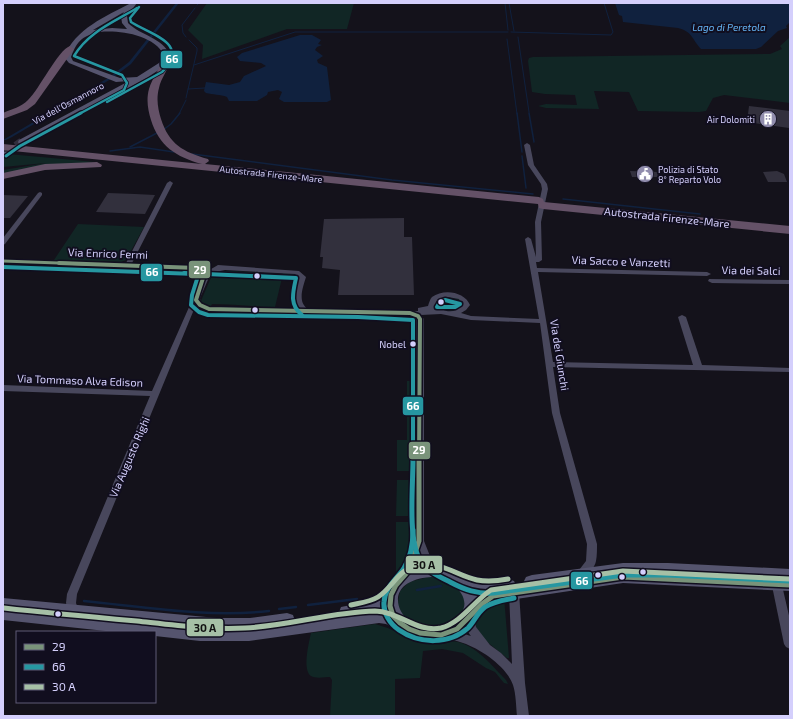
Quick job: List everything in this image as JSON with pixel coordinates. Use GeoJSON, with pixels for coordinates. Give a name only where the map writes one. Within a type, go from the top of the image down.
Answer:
{"type":"FeatureCollection","features":[{"type":"Feature","properties":{"kind":"highway"},"geometry":{"type":"LineString","coordinates":[[3,116],[24,108],[32,102],[73,45]]}},
{"type":"Feature","properties":{"kind":"highway"},"geometry":{"type":"LineString","coordinates":[[167,55],[168,62],[154,89],[152,102],[158,127],[164,140],[170,146],[190,157],[225,166],[359,182]]}},
{"type":"Feature","properties":{"kind":"highway","name":"Autostrada Firenze-Mare"},"geometry":{"type":"LineString","coordinates":[[11,148],[231,173],[790,226]]}},
{"type":"Feature","properties":{"kind":"highway","name":"Autostrada Firenze-Mare"},"geometry":{"type":"LineString","coordinates":[[11,148],[359,182],[790,230]]}},
{"type":"Feature","properties":{"kind":"highway"},"geometry":{"type":"LineString","coordinates":[[3,176],[45,167],[87,164],[231,173]]}},
{"type":"Feature","properties":{"kind":"main road"},"geometry":{"type":"LineString","coordinates":[[73,45],[88,30],[134,3],[125,14],[124,21],[128,27],[138,35]]}},
{"type":"Feature","properties":{"kind":"main road"},"geometry":{"type":"LineString","coordinates":[[73,45],[88,34],[106,30],[122,30],[156,43],[164,48],[167,55]]}},
{"type":"Feature","properties":{"kind":"main road","name":"Via dell'Osmannoro"},"geometry":{"type":"LineString","coordinates":[[11,148],[121,85],[119,80],[69,60],[67,57],[73,45]]}},
{"type":"Feature","properties":{"kind":"main road","name":"Via dell'Osmannoro"},"geometry":{"type":"LineString","coordinates":[[11,148],[152,71],[162,64],[167,55]]}},
{"type":"Feature","properties":{"kind":"main road"},"geometry":{"type":"LineString","coordinates":[[119,80],[136,78],[152,71]]}},
{"type":"Feature","properties":{"kind":"main road"},"geometry":{"type":"LineString","coordinates":[[401,625],[391,611],[391,594],[395,586],[410,574],[424,571],[443,572],[470,585],[488,588],[581,574],[632,577],[719,576],[780,581],[790,575]]}},
{"type":"Feature","properties":{"kind":"main road"},"geometry":{"type":"LineString","coordinates":[[3,614],[200,634],[226,635],[249,634],[368,617],[387,618],[420,634],[441,634],[459,627],[478,604],[490,598],[601,575]]}},
{"type":"Feature","properties":{"kind":"main road"},"geometry":{"type":"LineString","coordinates":[[459,580],[466,587],[471,596],[472,606],[470,615]]}},
{"type":"Feature","properties":{"kind":"main road"},"geometry":{"type":"LineString","coordinates":[[3,604],[54,610],[73,605],[206,625],[250,625],[362,609],[379,604],[391,594]]}},
{"type":"Feature","properties":{"kind":"street"},"geometry":{"type":"LineString","coordinates":[[527,145],[531,165],[544,184],[545,189],[541,202],[538,222],[539,260],[532,259]]}},
{"type":"Feature","properties":{"kind":"street"},"geometry":{"type":"LineString","coordinates":[[128,265],[170,183]]}},
{"type":"Feature","properties":{"kind":"street"},"geometry":{"type":"LineString","coordinates":[[3,243],[40,194]]}},
{"type":"Feature","properties":{"kind":"street","name":"Via dei Giunchi"},"geometry":{"type":"LineString","coordinates":[[528,239],[550,364],[556,413],[592,544],[591,562],[581,574]]}},
{"type":"Feature","properties":{"kind":"street","name":"Via Enrico Fermi"},"geometry":{"type":"LineString","coordinates":[[3,261],[187,267],[203,271],[204,279]]}},
{"type":"Feature","properties":{"kind":"street"},"geometry":{"type":"LineString","coordinates":[[187,267],[297,272],[302,277],[298,301],[294,307],[282,310]]}},
{"type":"Feature","properties":{"kind":"street"},"geometry":{"type":"LineString","coordinates":[[204,279],[210,271],[223,268]]}},
{"type":"Feature","properties":{"kind":"street","name":"Via Sacco e Vanzetti"},"geometry":{"type":"LineString","coordinates":[[534,270],[707,274]]}},
{"type":"Feature","properties":{"kind":"street","name":"Via Augusto Righi"},"geometry":{"type":"LineString","coordinates":[[73,605],[156,394],[204,279]]}},
{"type":"Feature","properties":{"kind":"street","name":"Via dei Salci"},"geometry":{"type":"LineString","coordinates":[[712,281],[790,282]]}},
{"type":"Feature","properties":{"kind":"street"},"geometry":{"type":"LineString","coordinates":[[358,311],[422,310],[430,308],[436,298],[446,295],[460,297],[466,303],[468,312],[477,318]]}},
{"type":"Feature","properties":{"kind":"street"},"geometry":{"type":"LineString","coordinates":[[196,298],[198,306],[209,309]]}},
{"type":"Feature","properties":{"kind":"street"},"geometry":{"type":"LineString","coordinates":[[298,301],[301,308],[305,310]]}},
{"type":"Feature","properties":{"kind":"street"},"geometry":{"type":"LineString","coordinates":[[188,317],[196,310],[209,309],[445,313],[462,310],[466,306],[466,303]]}},
{"type":"Feature","properties":{"kind":"street"},"geometry":{"type":"LineString","coordinates":[[432,304],[436,310],[465,317],[543,321]]}},
{"type":"Feature","properties":{"kind":"street"},"geometry":{"type":"LineString","coordinates":[[403,579],[412,565],[419,541],[420,319],[416,314],[410,313]]}},
{"type":"Feature","properties":{"kind":"street"},"geometry":{"type":"LineString","coordinates":[[420,319],[434,313]]}},
{"type":"Feature","properties":{"kind":"street"},"geometry":{"type":"LineString","coordinates":[[682,317],[698,367]]}},
{"type":"Feature","properties":{"kind":"street"},"geometry":{"type":"LineString","coordinates":[[550,364],[790,370]]}},
{"type":"Feature","properties":{"kind":"street","name":"Via Tommaso Alva Edison"},"geometry":{"type":"LineString","coordinates":[[3,388],[156,394]]}},
{"type":"Feature","properties":{"kind":"street"},"geometry":{"type":"LineString","coordinates":[[419,541],[422,551],[429,563],[443,572]]}},
{"type":"Feature","properties":{"kind":"street"},"geometry":{"type":"LineString","coordinates":[[780,581],[790,644]]}},
{"type":"Feature","properties":{"kind":"street"},"geometry":{"type":"LineString","coordinates":[[514,592],[519,683],[523,716]]}},
{"type":"Feature","properties":{"kind":"street"},"geometry":{"type":"LineString","coordinates":[[470,615],[470,625],[473,631],[492,654]]}},
{"type":"Feature","properties":{"kind":"street"},"geometry":{"type":"LineString","coordinates":[[441,634],[465,638],[479,644],[512,670],[519,683]]}},
{"type":"Feature","properties":{"kind":"green space"},"geometry":{"type":"Polygon","coordinates":[[[207,3],[354,3],[347,29],[287,29],[202,59],[203,45],[188,30],[207,3]]]}},
{"type":"Feature","properties":{"kind":"green space"},"geometry":{"type":"Polygon","coordinates":[[[790,37],[790,103],[724,95],[713,98],[706,111],[638,111],[629,92],[594,91],[599,109],[546,108],[538,106],[546,104],[577,105],[575,95],[532,92],[528,61],[529,58],[533,57],[770,54],[782,49],[780,46],[790,37]]]}},
{"type":"Feature","properties":{"kind":"green space"},"geometry":{"type":"Polygon","coordinates":[[[8,154],[95,162],[3,175],[3,170],[46,163],[3,167],[3,158],[8,154]]]}},
{"type":"Feature","properties":{"kind":"green space"},"geometry":{"type":"Polygon","coordinates":[[[78,224],[144,227],[126,260],[121,262],[54,260],[78,224]]]}},
{"type":"Feature","properties":{"kind":"green space"},"geometry":{"type":"Polygon","coordinates":[[[228,271],[252,272],[254,274],[282,275],[283,273],[294,274],[296,277],[282,278],[275,307],[212,304],[211,306],[208,306],[201,304],[200,303],[213,273],[228,271]]]}},
{"type":"Feature","properties":{"kind":"green space"},"geometry":{"type":"Polygon","coordinates":[[[450,296],[458,298],[463,303],[462,307],[455,310],[448,310],[442,309],[436,305],[437,300],[450,296]]]}},
{"type":"Feature","properties":{"kind":"green space"},"geometry":{"type":"Polygon","coordinates":[[[407,381],[412,381],[413,471],[397,471],[397,440],[407,440],[407,381]]]}},
{"type":"Feature","properties":{"kind":"green space"},"geometry":{"type":"Polygon","coordinates":[[[397,480],[411,480],[412,516],[396,516],[397,480]]]}},
{"type":"Feature","properties":{"kind":"green space"},"geometry":{"type":"Polygon","coordinates":[[[396,522],[411,522],[411,543],[408,557],[396,575],[396,522]]]}},
{"type":"Feature","properties":{"kind":"green space"},"geometry":{"type":"Polygon","coordinates":[[[432,576],[450,581],[465,597],[464,612],[448,627],[428,630],[414,626],[398,610],[397,607],[400,591],[409,582],[432,576]]]}},
{"type":"Feature","properties":{"kind":"green space"},"geometry":{"type":"Polygon","coordinates":[[[504,597],[509,658],[490,644],[479,633],[475,626],[474,620],[475,613],[504,597]]]}},
{"type":"Feature","properties":{"kind":"green space"},"geometry":{"type":"Polygon","coordinates":[[[375,624],[421,643],[451,641],[467,645],[482,655],[508,684],[504,683],[495,672],[463,653],[442,649],[423,651],[420,678],[395,679],[395,716],[330,716],[332,680],[330,677],[313,677],[308,673],[307,656],[311,633],[375,624]]]}},
{"type":"Feature","properties":{"kind":"water"},"geometry":{"type":"Polygon","coordinates":[[[176,3],[179,3],[131,64],[115,76],[112,75],[129,62],[176,3]]]}},
{"type":"Feature","properties":{"kind":"water","name":"Lago di Peretola"},"geometry":{"type":"Polygon","coordinates":[[[615,3],[790,3],[790,22],[786,26],[787,28],[778,31],[761,47],[756,49],[701,49],[687,31],[678,28],[623,22],[622,16],[619,15],[615,3]]]}},
{"type":"Feature","properties":{"kind":"water"},"geometry":{"type":"Polygon","coordinates":[[[300,35],[312,35],[321,40],[318,44],[322,45],[317,47],[315,50],[323,56],[317,60],[318,63],[327,67],[331,100],[327,102],[284,102],[279,99],[282,92],[278,90],[268,92],[267,95],[257,101],[229,101],[227,97],[222,95],[206,93],[204,91],[206,82],[229,85],[240,82],[244,76],[266,66],[261,63],[240,61],[237,57],[242,53],[300,35]]]}},
{"type":"Feature","properties":{"kind":"water"},"geometry":{"type":"Polygon","coordinates":[[[108,78],[111,79],[12,137],[3,140],[108,78]]]}},
{"type":"Feature","properties":{"kind":"building","name":"Air Dolomiti"},"geometry":{"type":"Polygon","coordinates":[[[749,106],[790,111],[789,128],[747,122],[749,106]]]}},
{"type":"Feature","properties":{"kind":"building","name":"Polizia di Stato 8° Reparto Volo"},"geometry":{"type":"Polygon","coordinates":[[[630,171],[658,172],[660,177],[632,177],[630,171]]]}},
{"type":"Feature","properties":{"kind":"building"},"geometry":{"type":"Polygon","coordinates":[[[777,171],[784,174],[787,182],[768,182],[763,172],[777,171]]]}},
{"type":"Feature","properties":{"kind":"building"},"geometry":{"type":"Polygon","coordinates":[[[108,193],[155,195],[145,214],[96,212],[108,193]]]}},
{"type":"Feature","properties":{"kind":"building"},"geometry":{"type":"Polygon","coordinates":[[[3,195],[28,196],[10,218],[3,218],[3,195]]]}},
{"type":"Feature","properties":{"kind":"building"},"geometry":{"type":"Polygon","coordinates":[[[404,218],[404,237],[412,237],[414,295],[338,295],[340,270],[322,268],[323,257],[320,257],[324,219],[404,218]]]}},
{"type":"Feature","properties":{"kind":"waterway"},"geometry":{"type":"LineString","coordinates":[[505,3],[508,30]]}},
{"type":"Feature","properties":{"kind":"waterway"},"geometry":{"type":"LineString","coordinates":[[509,3],[514,31]]}},
{"type":"Feature","properties":{"kind":"waterway"},"geometry":{"type":"LineString","coordinates":[[511,32],[611,35],[613,32],[604,3]]}},
{"type":"Feature","properties":{"kind":"waterway"},"geometry":{"type":"LineString","coordinates":[[186,37],[183,33],[182,25],[195,8]]}},
{"type":"Feature","properties":{"kind":"waterway"},"geometry":{"type":"LineString","coordinates":[[194,65],[295,32],[508,32]]}},
{"type":"Feature","properties":{"kind":"waterway"},"geometry":{"type":"LineString","coordinates":[[518,37],[529,112]]}},
{"type":"Feature","properties":{"kind":"waterway"},"geometry":{"type":"LineString","coordinates":[[507,39],[517,114]]}},
{"type":"Feature","properties":{"kind":"waterway"},"geometry":{"type":"LineString","coordinates":[[188,89],[197,51],[197,48],[189,40]]}},
{"type":"Feature","properties":{"kind":"waterway"},"geometry":{"type":"LineString","coordinates":[[188,89],[205,88]]}},
{"type":"Feature","properties":{"kind":"waterway"},"geometry":{"type":"LineString","coordinates":[[186,98],[188,89]]}},
{"type":"Feature","properties":{"kind":"waterway"},"geometry":{"type":"LineString","coordinates":[[179,114],[186,100]]}},
{"type":"Feature","properties":{"kind":"waterway"},"geometry":{"type":"LineString","coordinates":[[163,130],[171,124],[180,113]]}},
{"type":"Feature","properties":{"kind":"waterway"},"geometry":{"type":"LineString","coordinates":[[517,113],[522,152]]}},
{"type":"Feature","properties":{"kind":"waterway"},"geometry":{"type":"LineString","coordinates":[[529,113],[534,142]]}},
{"type":"Feature","properties":{"kind":"waterway"},"geometry":{"type":"LineString","coordinates":[[130,147],[157,133]]}},
{"type":"Feature","properties":{"kind":"waterway"},"geometry":{"type":"LineString","coordinates":[[110,151],[140,147],[174,152]]}},
{"type":"Feature","properties":{"kind":"waterway"},"geometry":{"type":"LineString","coordinates":[[192,154],[392,180],[533,194]]}},
{"type":"Feature","properties":{"kind":"waterway"},"geometry":{"type":"LineString","coordinates":[[522,156],[526,188]]}},
{"type":"Feature","properties":{"kind":"waterway"},"geometry":{"type":"LineString","coordinates":[[563,199],[700,214]]}},
{"type":"Feature","properties":{"kind":"waterway"},"geometry":{"type":"LineString","coordinates":[[417,590],[441,586]]}},
{"type":"Feature","properties":{"kind":"waterway"},"geometry":{"type":"LineString","coordinates":[[308,605],[357,599]]}},
{"type":"Feature","properties":{"kind":"waterway"},"geometry":{"type":"LineString","coordinates":[[84,601],[176,611],[223,613],[269,611]]}},
{"type":"Feature","properties":{"kind":"waterway"},"geometry":{"type":"LineString","coordinates":[[279,609],[296,607]]}},
{"type":"Feature","properties":{"kind":"tunnel"},"geometry":{"type":"LineString","coordinates":[[5,154],[22,142]]}},
{"type":"Feature","properties":{"kind":"transit line","name":"66"},"geometry":{"type":"LineString","coordinates":[[107,102],[162,72],[169,65],[173,57],[169,44],[131,22],[130,18],[139,7]]}},
{"type":"Feature","properties":{"kind":"transit line","name":"66"},"geometry":{"type":"LineString","coordinates":[[6,156],[20,146],[124,90],[127,83],[122,75],[74,56],[79,48],[93,34],[137,8]]}},
{"type":"Feature","properties":{"kind":"transit line","name":"29"},"geometry":{"type":"LineString","coordinates":[[3,261],[197,268],[204,275],[196,300],[200,305],[209,309],[410,313],[418,316],[420,319],[419,541],[414,560],[409,570],[392,591],[390,606],[393,616],[409,629],[420,633],[441,635],[457,629],[482,604],[493,596],[623,577],[790,585]]}},
{"type":"Feature","properties":{"kind":"transit line","name":"66"},"geometry":{"type":"LineString","coordinates":[[3,267],[196,274],[198,276],[192,295],[191,305],[199,312],[208,315],[358,317],[413,320],[413,542],[419,559],[432,573],[468,591],[481,594],[494,593],[623,575],[668,575],[790,581]]}},
{"type":"Feature","properties":{"kind":"transit line","name":"66"},"geometry":{"type":"LineString","coordinates":[[184,273],[296,278],[293,303],[295,308],[302,315]]}},
{"type":"Feature","properties":{"kind":"transit line","name":"66"},"geometry":{"type":"LineString","coordinates":[[445,300],[453,301],[460,304],[455,307],[437,307],[440,302],[445,300]]}},
{"type":"Feature","properties":{"kind":"transit line","name":"66"},"geometry":{"type":"LineString","coordinates":[[413,530],[412,544],[408,559],[404,568],[386,591],[384,601],[388,618],[400,631],[408,636],[426,641],[452,638],[468,628],[480,611],[488,605],[514,598]]}},
{"type":"Feature","properties":{"kind":"transit line"},"geometry":{"type":"LineString","coordinates":[[351,605],[367,602],[379,597],[397,576],[406,569],[420,565],[434,565],[481,581],[508,579]]}},
{"type":"Feature","properties":{"kind":"transit line"},"geometry":{"type":"LineString","coordinates":[[4,608],[192,627],[219,628],[263,627],[344,614],[376,611],[393,614],[416,625],[432,629],[441,628],[455,621],[478,599],[491,590],[623,571],[790,579]]}},
{"type":"Feature","properties":{"kind":"place","name":"Air Dolomiti"},"geometry":{"type":"Point","coordinates":[768,119]}},
{"type":"Feature","properties":{"kind":"place","name":"Polizia di Stato 8° Reparto Volo"},"geometry":{"type":"Point","coordinates":[645,174]}},
{"type":"Feature","properties":{"kind":"place","name":"Nobel"},"geometry":{"type":"Point","coordinates":[413,344]}}]}
